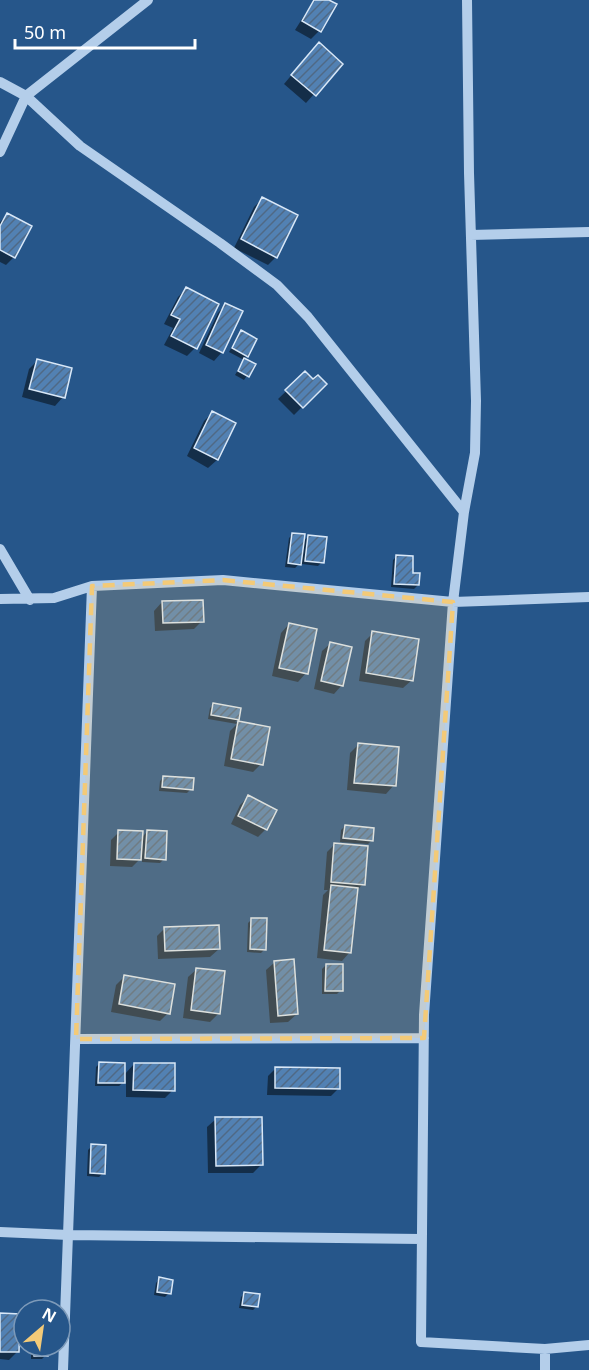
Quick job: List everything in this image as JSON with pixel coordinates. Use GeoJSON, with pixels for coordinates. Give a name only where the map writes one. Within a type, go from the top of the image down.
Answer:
{"type":"FeatureCollection","features":[{"type":"Feature","properties":{"kind":"street"},"geometry":{"type":"LineString","coordinates":[[0,152],[26,96],[148,0]]}},
{"type":"Feature","properties":{"kind":"street"},"geometry":{"type":"LineString","coordinates":[[467,0],[476,401],[475,453],[464,512],[453,602],[424,1038],[421,1342],[545,1349],[589,1345]]}},
{"type":"Feature","properties":{"kind":"street"},"geometry":{"type":"LineString","coordinates":[[0,82],[26,96],[80,146],[220,243],[276,285],[308,316],[464,512]]}},
{"type":"Feature","properties":{"kind":"street"},"geometry":{"type":"LineString","coordinates":[[471,235],[589,232]]}},
{"type":"Feature","properties":{"kind":"street"},"geometry":{"type":"LineString","coordinates":[[0,549],[30,600]]}},
{"type":"Feature","properties":{"kind":"street"},"geometry":{"type":"LineString","coordinates":[[0,599],[54,598],[92,586],[223,580],[453,602],[589,597]]}},
{"type":"Feature","properties":{"kind":"street"},"geometry":{"type":"LineString","coordinates":[[63,1370],[92,586]]}},
{"type":"Feature","properties":{"kind":"street"},"geometry":{"type":"LineString","coordinates":[[76,1039],[424,1038]]}},
{"type":"Feature","properties":{"kind":"street"},"geometry":{"type":"LineString","coordinates":[[0,1232],[69,1235],[421,1239]]}},
{"type":"Feature","properties":{"kind":"street"},"geometry":{"type":"LineString","coordinates":[[545,1349],[545,1370]]}},
{"type":"Feature","properties":{"kind":"highlighted area"},"geometry":{"type":"Polygon","coordinates":[[[223,580],[453,602],[424,1038],[76,1039],[92,586],[223,580]]]}},
{"type":"Feature","properties":{"kind":"building"},"geometry":{"type":"Polygon","coordinates":[[[314,0],[329,0],[337,4],[321,32],[302,21],[314,0]]]}},
{"type":"Feature","properties":{"kind":"building"},"geometry":{"type":"Polygon","coordinates":[[[319,42],[343,64],[316,96],[291,75],[319,42]]]}},
{"type":"Feature","properties":{"kind":"building"},"geometry":{"type":"Polygon","coordinates":[[[262,197],[298,215],[277,258],[241,239],[262,197]]]}},
{"type":"Feature","properties":{"kind":"building"},"geometry":{"type":"Polygon","coordinates":[[[7,213],[32,226],[15,258],[0,250],[0,226],[7,213]]]}},
{"type":"Feature","properties":{"kind":"building"},"geometry":{"type":"Polygon","coordinates":[[[186,287],[219,304],[197,349],[171,336],[180,319],[171,315],[186,287]]]}},
{"type":"Feature","properties":{"kind":"building"},"geometry":{"type":"Polygon","coordinates":[[[225,303],[243,311],[223,353],[206,345],[225,303]]]}},
{"type":"Feature","properties":{"kind":"building"},"geometry":{"type":"Polygon","coordinates":[[[241,330],[257,339],[248,357],[232,348],[241,330]]]}},
{"type":"Feature","properties":{"kind":"building"},"geometry":{"type":"Polygon","coordinates":[[[244,358],[256,364],[249,377],[238,371],[244,358]]]}},
{"type":"Feature","properties":{"kind":"building"},"geometry":{"type":"Polygon","coordinates":[[[37,359],[72,368],[65,398],[29,389],[37,359]]]}},
{"type":"Feature","properties":{"kind":"building"},"geometry":{"type":"Polygon","coordinates":[[[305,371],[313,379],[318,375],[327,384],[303,408],[285,390],[305,371]]]}},
{"type":"Feature","properties":{"kind":"building"},"geometry":{"type":"Polygon","coordinates":[[[212,411],[236,423],[218,460],[194,448],[212,411]]]}},
{"type":"Feature","properties":{"kind":"building"},"geometry":{"type":"Polygon","coordinates":[[[292,533],[305,534],[301,565],[288,563],[292,533]]]}},
{"type":"Feature","properties":{"kind":"building"},"geometry":{"type":"Polygon","coordinates":[[[308,535],[327,537],[324,563],[305,561],[308,535]]]}},
{"type":"Feature","properties":{"kind":"building"},"geometry":{"type":"Polygon","coordinates":[[[396,555],[413,556],[413,573],[420,573],[419,585],[394,584],[396,555]]]}},
{"type":"Feature","properties":{"kind":"building"},"geometry":{"type":"Polygon","coordinates":[[[203,600],[204,622],[163,623],[162,601],[203,600]]]}},
{"type":"Feature","properties":{"kind":"building"},"geometry":{"type":"Polygon","coordinates":[[[289,623],[317,629],[308,674],[279,668],[289,623]]]}},
{"type":"Feature","properties":{"kind":"building"},"geometry":{"type":"Polygon","coordinates":[[[372,631],[419,639],[413,681],[366,673],[372,631]]]}},
{"type":"Feature","properties":{"kind":"building"},"geometry":{"type":"Polygon","coordinates":[[[330,642],[352,647],[343,686],[321,681],[330,642]]]}},
{"type":"Feature","properties":{"kind":"building"},"geometry":{"type":"Polygon","coordinates":[[[213,703],[241,708],[239,720],[211,715],[213,703]]]}},
{"type":"Feature","properties":{"kind":"building"},"geometry":{"type":"Polygon","coordinates":[[[238,721],[270,727],[263,765],[231,759],[238,721]]]}},
{"type":"Feature","properties":{"kind":"building"},"geometry":{"type":"Polygon","coordinates":[[[358,743],[399,747],[396,786],[354,783],[358,743]]]}},
{"type":"Feature","properties":{"kind":"building"},"geometry":{"type":"Polygon","coordinates":[[[163,776],[194,778],[193,790],[162,787],[163,776]]]}},
{"type":"Feature","properties":{"kind":"building"},"geometry":{"type":"Polygon","coordinates":[[[248,795],[277,810],[267,830],[238,816],[248,795]]]}},
{"type":"Feature","properties":{"kind":"building"},"geometry":{"type":"Polygon","coordinates":[[[345,825],[374,828],[373,841],[343,838],[345,825]]]}},
{"type":"Feature","properties":{"kind":"building"},"geometry":{"type":"Polygon","coordinates":[[[118,830],[143,831],[141,860],[117,859],[118,830]]]}},
{"type":"Feature","properties":{"kind":"building"},"geometry":{"type":"Polygon","coordinates":[[[147,830],[167,831],[166,860],[145,858],[147,830]]]}},
{"type":"Feature","properties":{"kind":"building"},"geometry":{"type":"Polygon","coordinates":[[[334,843],[368,846],[365,885],[331,882],[334,843]]]}},
{"type":"Feature","properties":{"kind":"building"},"geometry":{"type":"Polygon","coordinates":[[[331,885],[358,888],[351,953],[324,950],[331,885]]]}},
{"type":"Feature","properties":{"kind":"building"},"geometry":{"type":"Polygon","coordinates":[[[251,918],[267,918],[266,950],[250,949],[251,918]]]}},
{"type":"Feature","properties":{"kind":"building"},"geometry":{"type":"Polygon","coordinates":[[[219,925],[220,949],[165,951],[164,927],[219,925]]]}},
{"type":"Feature","properties":{"kind":"building"},"geometry":{"type":"Polygon","coordinates":[[[294,959],[298,1014],[278,1016],[274,961],[294,959]]]}},
{"type":"Feature","properties":{"kind":"building"},"geometry":{"type":"Polygon","coordinates":[[[326,964],[343,964],[343,991],[325,991],[326,964]]]}},
{"type":"Feature","properties":{"kind":"building"},"geometry":{"type":"Polygon","coordinates":[[[196,968],[225,971],[220,1014],[191,1010],[196,968]]]}},
{"type":"Feature","properties":{"kind":"building"},"geometry":{"type":"Polygon","coordinates":[[[124,975],[175,984],[170,1014],[119,1004],[124,975]]]}},
{"type":"Feature","properties":{"kind":"building"},"geometry":{"type":"Polygon","coordinates":[[[99,1062],[125,1063],[125,1083],[98,1083],[99,1062]]]}},
{"type":"Feature","properties":{"kind":"building"},"geometry":{"type":"Polygon","coordinates":[[[134,1063],[175,1063],[175,1091],[133,1090],[134,1063]]]}},
{"type":"Feature","properties":{"kind":"building"},"geometry":{"type":"Polygon","coordinates":[[[275,1067],[340,1068],[340,1089],[275,1088],[275,1067]]]}},
{"type":"Feature","properties":{"kind":"building"},"geometry":{"type":"Polygon","coordinates":[[[215,1117],[262,1117],[263,1165],[216,1166],[215,1117]]]}},
{"type":"Feature","properties":{"kind":"building"},"geometry":{"type":"Polygon","coordinates":[[[91,1144],[106,1145],[105,1174],[90,1173],[91,1144]]]}},
{"type":"Feature","properties":{"kind":"building"},"geometry":{"type":"Polygon","coordinates":[[[159,1277],[173,1280],[171,1294],[157,1292],[159,1277]]]}},
{"type":"Feature","properties":{"kind":"building"},"geometry":{"type":"Polygon","coordinates":[[[244,1292],[260,1294],[258,1307],[242,1305],[244,1292]]]}},
{"type":"Feature","properties":{"kind":"building"},"geometry":{"type":"Polygon","coordinates":[[[0,1313],[12,1314],[12,1352],[0,1352],[0,1313]]]}}]}
